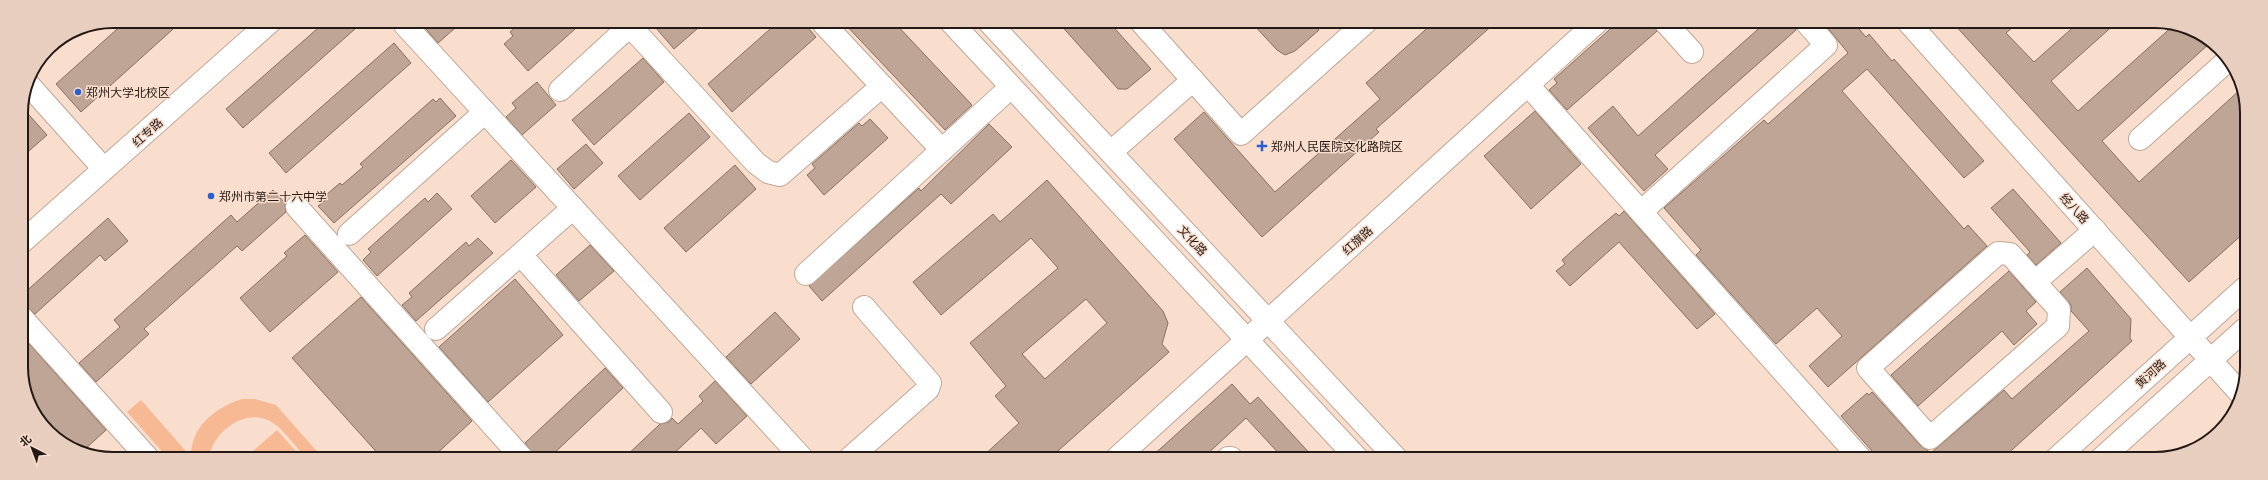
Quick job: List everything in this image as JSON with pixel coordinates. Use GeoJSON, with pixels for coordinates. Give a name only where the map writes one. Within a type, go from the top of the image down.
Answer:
{"type":"FeatureCollection","features":[{"type":"Feature","properties":{"kind":"street","name":"红专路"},"geometry":{"type":"LineString","coordinates":[[28,237],[263,28]]}},
{"type":"Feature","properties":{"kind":"street"},"geometry":{"type":"LineString","coordinates":[[408,28],[797,452]]}},
{"type":"Feature","properties":{"kind":"street"},"geometry":{"type":"LineString","coordinates":[[560,90],[628,28]]}},
{"type":"Feature","properties":{"kind":"street"},"geometry":{"type":"LineString","coordinates":[[636,28],[756,163],[768,172],[780,175],[882,86]]}},
{"type":"Feature","properties":{"kind":"street"},"geometry":{"type":"LineString","coordinates":[[828,28],[942,150]]}},
{"type":"Feature","properties":{"kind":"street"},"geometry":{"type":"LineString","coordinates":[[956,28],[1351,452]]}},
{"type":"Feature","properties":{"kind":"street","name":"文化路"},"geometry":{"type":"LineString","coordinates":[[995,28],[1390,452]]}},
{"type":"Feature","properties":{"kind":"street"},"geometry":{"type":"LineString","coordinates":[[1146,28],[1241,134],[1359,28]]}},
{"type":"Feature","properties":{"kind":"street","name":"红旗路"},"geometry":{"type":"LineString","coordinates":[[1124,452],[1248,341],[1268,321],[1590,28]]}},
{"type":"Feature","properties":{"kind":"street"},"geometry":{"type":"LineString","coordinates":[[1670,28],[1692,52]]}},
{"type":"Feature","properties":{"kind":"street"},"geometry":{"type":"LineString","coordinates":[[1641,212],[1826,45],[1811,28]]}},
{"type":"Feature","properties":{"kind":"street","name":"经八路"},"geometry":{"type":"LineString","coordinates":[[1914,28],[2236,389]]}},
{"type":"Feature","properties":{"kind":"street"},"geometry":{"type":"LineString","coordinates":[[2140,139],[2224,64]]}},
{"type":"Feature","properties":{"kind":"street"},"geometry":{"type":"LineString","coordinates":[[1111,152],[1193,80]]}},
{"type":"Feature","properties":{"kind":"street"},"geometry":{"type":"LineString","coordinates":[[1528,85],[1855,452]]}},
{"type":"Feature","properties":{"kind":"street"},"geometry":{"type":"LineString","coordinates":[[806,274],[1011,87]]}},
{"type":"Feature","properties":{"kind":"street"},"geometry":{"type":"LineString","coordinates":[[32,88],[104,169]]}},
{"type":"Feature","properties":{"kind":"street"},"geometry":{"type":"LineString","coordinates":[[349,234],[485,112]]}},
{"type":"Feature","properties":{"kind":"street"},"geometry":{"type":"LineString","coordinates":[[297,207],[517,452]]}},
{"type":"Feature","properties":{"kind":"street"},"geometry":{"type":"LineString","coordinates":[[436,329],[573,208]]}},
{"type":"Feature","properties":{"kind":"street"},"geometry":{"type":"LineString","coordinates":[[2035,282],[2095,230]]}},
{"type":"Feature","properties":{"kind":"street"},"geometry":{"type":"LineString","coordinates":[[1998,253],[2010,254],[2035,282],[2059,309],[2058,326],[1930,438],[1868,368],[1998,253]]}},
{"type":"Feature","properties":{"kind":"street"},"geometry":{"type":"LineString","coordinates":[[521,255],[661,412]]}},
{"type":"Feature","properties":{"kind":"street","name":"黄河路"},"geometry":{"type":"LineString","coordinates":[[2064,452],[2240,292]]}},
{"type":"Feature","properties":{"kind":"street"},"geometry":{"type":"LineString","coordinates":[[857,452],[928,389],[930,383],[864,307]]}},
{"type":"Feature","properties":{"kind":"street"},"geometry":{"type":"LineString","coordinates":[[28,325],[143,452]]}},
{"type":"Feature","properties":{"kind":"street"},"geometry":{"type":"LineString","coordinates":[[2110,452],[2240,334]]}},
{"type":"Feature","properties":{"kind":"shaded area"},"geometry":{"type":"Polygon","coordinates":[[[242,399],[255,399],[276,405],[318,452],[301,452],[288,436],[276,425],[266,419],[255,417],[235,423],[226,429],[218,437],[210,452],[191,452],[195,437],[206,420],[214,413],[232,403],[242,399]]]}},
{"type":"Feature","properties":{"kind":"shaded area"},"geometry":{"type":"Polygon","coordinates":[[[141,400],[187,452],[163,452],[127,412],[141,400]]]}},
{"type":"Feature","properties":{"kind":"shaded area"},"geometry":{"type":"Polygon","coordinates":[[[277,430],[297,452],[252,452],[277,430]]]}},
{"type":"Feature","properties":{"kind":"building"},"geometry":{"type":"Polygon","coordinates":[[[118,28],[174,28],[81,112],[56,84],[118,28]]]}},
{"type":"Feature","properties":{"kind":"building"},"geometry":{"type":"Polygon","coordinates":[[[318,28],[356,28],[243,128],[226,109],[318,28]]]}},
{"type":"Feature","properties":{"kind":"building"},"geometry":{"type":"Polygon","coordinates":[[[425,28],[455,28],[438,43],[425,28]]]}},
{"type":"Feature","properties":{"kind":"building"},"geometry":{"type":"Polygon","coordinates":[[[514,28],[576,28],[528,71],[504,44],[513,36],[510,32],[514,28]]]}},
{"type":"Feature","properties":{"kind":"building"},"geometry":{"type":"Polygon","coordinates":[[[656,28],[698,28],[674,49],[656,28]]]}},
{"type":"Feature","properties":{"kind":"building"},"geometry":{"type":"Polygon","coordinates":[[[771,28],[808,28],[816,37],[732,112],[708,84],[771,28]]]}},
{"type":"Feature","properties":{"kind":"building"},"geometry":{"type":"Polygon","coordinates":[[[849,28],[900,28],[972,105],[945,130],[849,28]]]}},
{"type":"Feature","properties":{"kind":"building"},"geometry":{"type":"Polygon","coordinates":[[[1063,28],[1114,28],[1151,69],[1127,89],[1118,89],[1063,28]]]}},
{"type":"Feature","properties":{"kind":"building"},"geometry":{"type":"Polygon","coordinates":[[[1257,28],[1317,28],[1319,30],[1295,51],[1285,55],[1277,50],[1257,28]]]}},
{"type":"Feature","properties":{"kind":"building"},"geometry":{"type":"Polygon","coordinates":[[[1427,28],[1489,28],[1376,129],[1379,132],[1262,237],[1174,139],[1204,112],[1275,192],[1380,99],[1366,83],[1427,28]]]}},
{"type":"Feature","properties":{"kind":"building"},"geometry":{"type":"Polygon","coordinates":[[[1611,28],[1656,28],[1657,31],[1567,110],[1549,90],[1557,83],[1554,79],[1611,28]]]}},
{"type":"Feature","properties":{"kind":"building"},"geometry":{"type":"Polygon","coordinates":[[[1759,28],[1796,28],[1796,30],[1655,155],[1668,169],[1644,191],[1588,128],[1613,106],[1638,136],[1759,28]]]}},
{"type":"Feature","properties":{"kind":"building"},"geometry":{"type":"Polygon","coordinates":[[[1828,28],[1858,28],[1866,37],[1869,34],[1892,61],[1894,59],[1984,161],[1964,178],[1867,69],[1842,91],[1964,229],[1968,225],[1987,246],[1828,387],[1809,366],[1842,336],[1817,308],[1776,344],[1696,255],[1701,250],[1664,208],[1764,120],[1768,124],[1848,53],[1828,28]]]}},
{"type":"Feature","properties":{"kind":"building"},"geometry":{"type":"Polygon","coordinates":[[[1958,28],[2012,28],[2006,33],[2034,62],[2072,28],[2110,28],[2051,81],[2078,111],[2169,29],[2198,39],[2207,46],[2102,141],[2139,182],[2237,93],[2240,113],[2240,236],[2189,282],[1958,28]]]}},
{"type":"Feature","properties":{"kind":"building"},"geometry":{"type":"Polygon","coordinates":[[[394,43],[411,63],[286,173],[269,153],[394,43]]]}},
{"type":"Feature","properties":{"kind":"building"},"geometry":{"type":"Polygon","coordinates":[[[643,58],[664,82],[594,145],[572,120],[643,58]]]}},
{"type":"Feature","properties":{"kind":"building"},"geometry":{"type":"Polygon","coordinates":[[[537,82],[556,105],[522,135],[506,117],[516,108],[512,103],[537,82]]]}},
{"type":"Feature","properties":{"kind":"building"},"geometry":{"type":"Polygon","coordinates":[[[440,98],[456,116],[334,223],[318,206],[328,198],[326,195],[340,183],[342,185],[363,167],[360,164],[433,99],[436,102],[440,98]]]}},
{"type":"Feature","properties":{"kind":"building"},"geometry":{"type":"Polygon","coordinates":[[[1535,111],[1581,164],[1531,209],[1484,156],[1535,111]]]}},
{"type":"Feature","properties":{"kind":"building"},"geometry":{"type":"Polygon","coordinates":[[[689,113],[710,137],[640,200],[618,176],[689,113]]]}},
{"type":"Feature","properties":{"kind":"building"},"geometry":{"type":"Polygon","coordinates":[[[28,114],[47,135],[28,152],[28,114]]]}},
{"type":"Feature","properties":{"kind":"building"},"geometry":{"type":"Polygon","coordinates":[[[870,119],[888,138],[824,195],[807,175],[815,168],[812,164],[859,123],[862,126],[870,119]]]}},
{"type":"Feature","properties":{"kind":"building"},"geometry":{"type":"Polygon","coordinates":[[[989,124],[1012,147],[951,204],[941,194],[822,301],[809,286],[919,188],[921,191],[989,124]]]}},
{"type":"Feature","properties":{"kind":"building"},"geometry":{"type":"Polygon","coordinates":[[[586,144],[603,163],[574,189],[557,169],[586,144]]]}},
{"type":"Feature","properties":{"kind":"building"},"geometry":{"type":"Polygon","coordinates":[[[511,160],[536,187],[495,223],[471,196],[511,160]]]}},
{"type":"Feature","properties":{"kind":"building"},"geometry":{"type":"Polygon","coordinates":[[[735,165],[756,189],[686,252],[664,228],[735,165]]]}},
{"type":"Feature","properties":{"kind":"building"},"geometry":{"type":"Polygon","coordinates":[[[1047,180],[1163,311],[1168,323],[1162,344],[1169,352],[1057,452],[988,452],[1019,423],[995,396],[1006,386],[970,343],[1058,268],[1031,238],[941,315],[913,282],[993,214],[1000,222],[1047,180]],[[1086,299],[1022,354],[1045,379],[1107,323],[1086,299]]]}},
{"type":"Feature","properties":{"kind":"building"},"geometry":{"type":"Polygon","coordinates":[[[2013,189],[2061,243],[2036,265],[2027,255],[2030,252],[1991,208],[2013,189]]]}},
{"type":"Feature","properties":{"kind":"building"},"geometry":{"type":"Polygon","coordinates":[[[273,190],[285,203],[286,212],[242,251],[237,246],[144,329],[149,334],[96,382],[79,363],[120,327],[114,320],[231,215],[237,222],[273,190]]]}},
{"type":"Feature","properties":{"kind":"building"},"geometry":{"type":"Polygon","coordinates":[[[437,193],[452,209],[377,276],[363,260],[371,252],[368,249],[425,198],[428,202],[437,193]]]}},
{"type":"Feature","properties":{"kind":"building"},"geometry":{"type":"Polygon","coordinates":[[[1624,211],[1715,314],[1697,329],[1619,242],[1570,286],[1556,271],[1565,264],[1562,260],[1584,240],[1616,213],[1619,216],[1624,211]]]}},
{"type":"Feature","properties":{"kind":"building"},"geometry":{"type":"Polygon","coordinates":[[[108,218],[128,241],[105,261],[100,255],[35,314],[28,308],[28,290],[108,218]]]}},
{"type":"Feature","properties":{"kind":"building"},"geometry":{"type":"Polygon","coordinates":[[[305,235],[338,272],[270,332],[240,298],[287,256],[284,253],[305,235]]]}},
{"type":"Feature","properties":{"kind":"building"},"geometry":{"type":"Polygon","coordinates":[[[478,238],[493,253],[416,321],[402,305],[412,297],[409,293],[466,242],[469,246],[478,238]]]}},
{"type":"Feature","properties":{"kind":"building"},"geometry":{"type":"Polygon","coordinates":[[[590,245],[614,271],[579,301],[556,275],[590,245]]]}},
{"type":"Feature","properties":{"kind":"building"},"geometry":{"type":"Polygon","coordinates":[[[2087,268],[2131,319],[2130,338],[2132,341],[2010,452],[1932,452],[2004,390],[2012,399],[2089,331],[2071,311],[2071,305],[2060,292],[2087,268]]]}},
{"type":"Feature","properties":{"kind":"building"},"geometry":{"type":"Polygon","coordinates":[[[2009,271],[2036,302],[2026,311],[2037,324],[2014,345],[2002,331],[1918,406],[1891,375],[2009,271]]]}},
{"type":"Feature","properties":{"kind":"building"},"geometry":{"type":"Polygon","coordinates":[[[515,279],[563,335],[488,402],[439,347],[515,279]]]}},
{"type":"Feature","properties":{"kind":"building"},"geometry":{"type":"Polygon","coordinates":[[[361,297],[472,421],[438,452],[377,452],[292,358],[361,297]]]}},
{"type":"Feature","properties":{"kind":"building"},"geometry":{"type":"Polygon","coordinates":[[[775,312],[800,339],[751,384],[726,357],[775,312]]]}},
{"type":"Feature","properties":{"kind":"building"},"geometry":{"type":"Polygon","coordinates":[[[28,343],[106,430],[87,447],[80,446],[70,441],[53,427],[42,414],[37,405],[30,384],[28,373],[28,343]]]}},
{"type":"Feature","properties":{"kind":"building"},"geometry":{"type":"Polygon","coordinates":[[[605,368],[623,388],[555,452],[531,452],[525,443],[605,368]]]}},
{"type":"Feature","properties":{"kind":"building"},"geometry":{"type":"Polygon","coordinates":[[[715,381],[747,416],[716,444],[701,428],[675,452],[630,452],[660,424],[669,422],[672,418],[678,424],[703,401],[699,396],[715,381]]]}},
{"type":"Feature","properties":{"kind":"building"},"geometry":{"type":"Polygon","coordinates":[[[1232,384],[1250,404],[1258,397],[1308,452],[1277,452],[1246,418],[1209,452],[1157,452],[1232,384]]]}},
{"type":"Feature","properties":{"kind":"building"},"geometry":{"type":"Polygon","coordinates":[[[1872,392],[1921,446],[1930,452],[1873,452],[1841,416],[1867,393],[1869,395],[1872,392]]]}},
{"type":"Feature","properties":{"kind":"place","name":"郑州大学北校区"},"geometry":{"type":"Point","coordinates":[78,92]}},
{"type":"Feature","properties":{"kind":"place","name":"郑州人民医院文化路院区"},"geometry":{"type":"Point","coordinates":[1262,146]}},
{"type":"Feature","properties":{"kind":"place","name":"郑州市第二十六中学"},"geometry":{"type":"Point","coordinates":[211,196]}}]}
